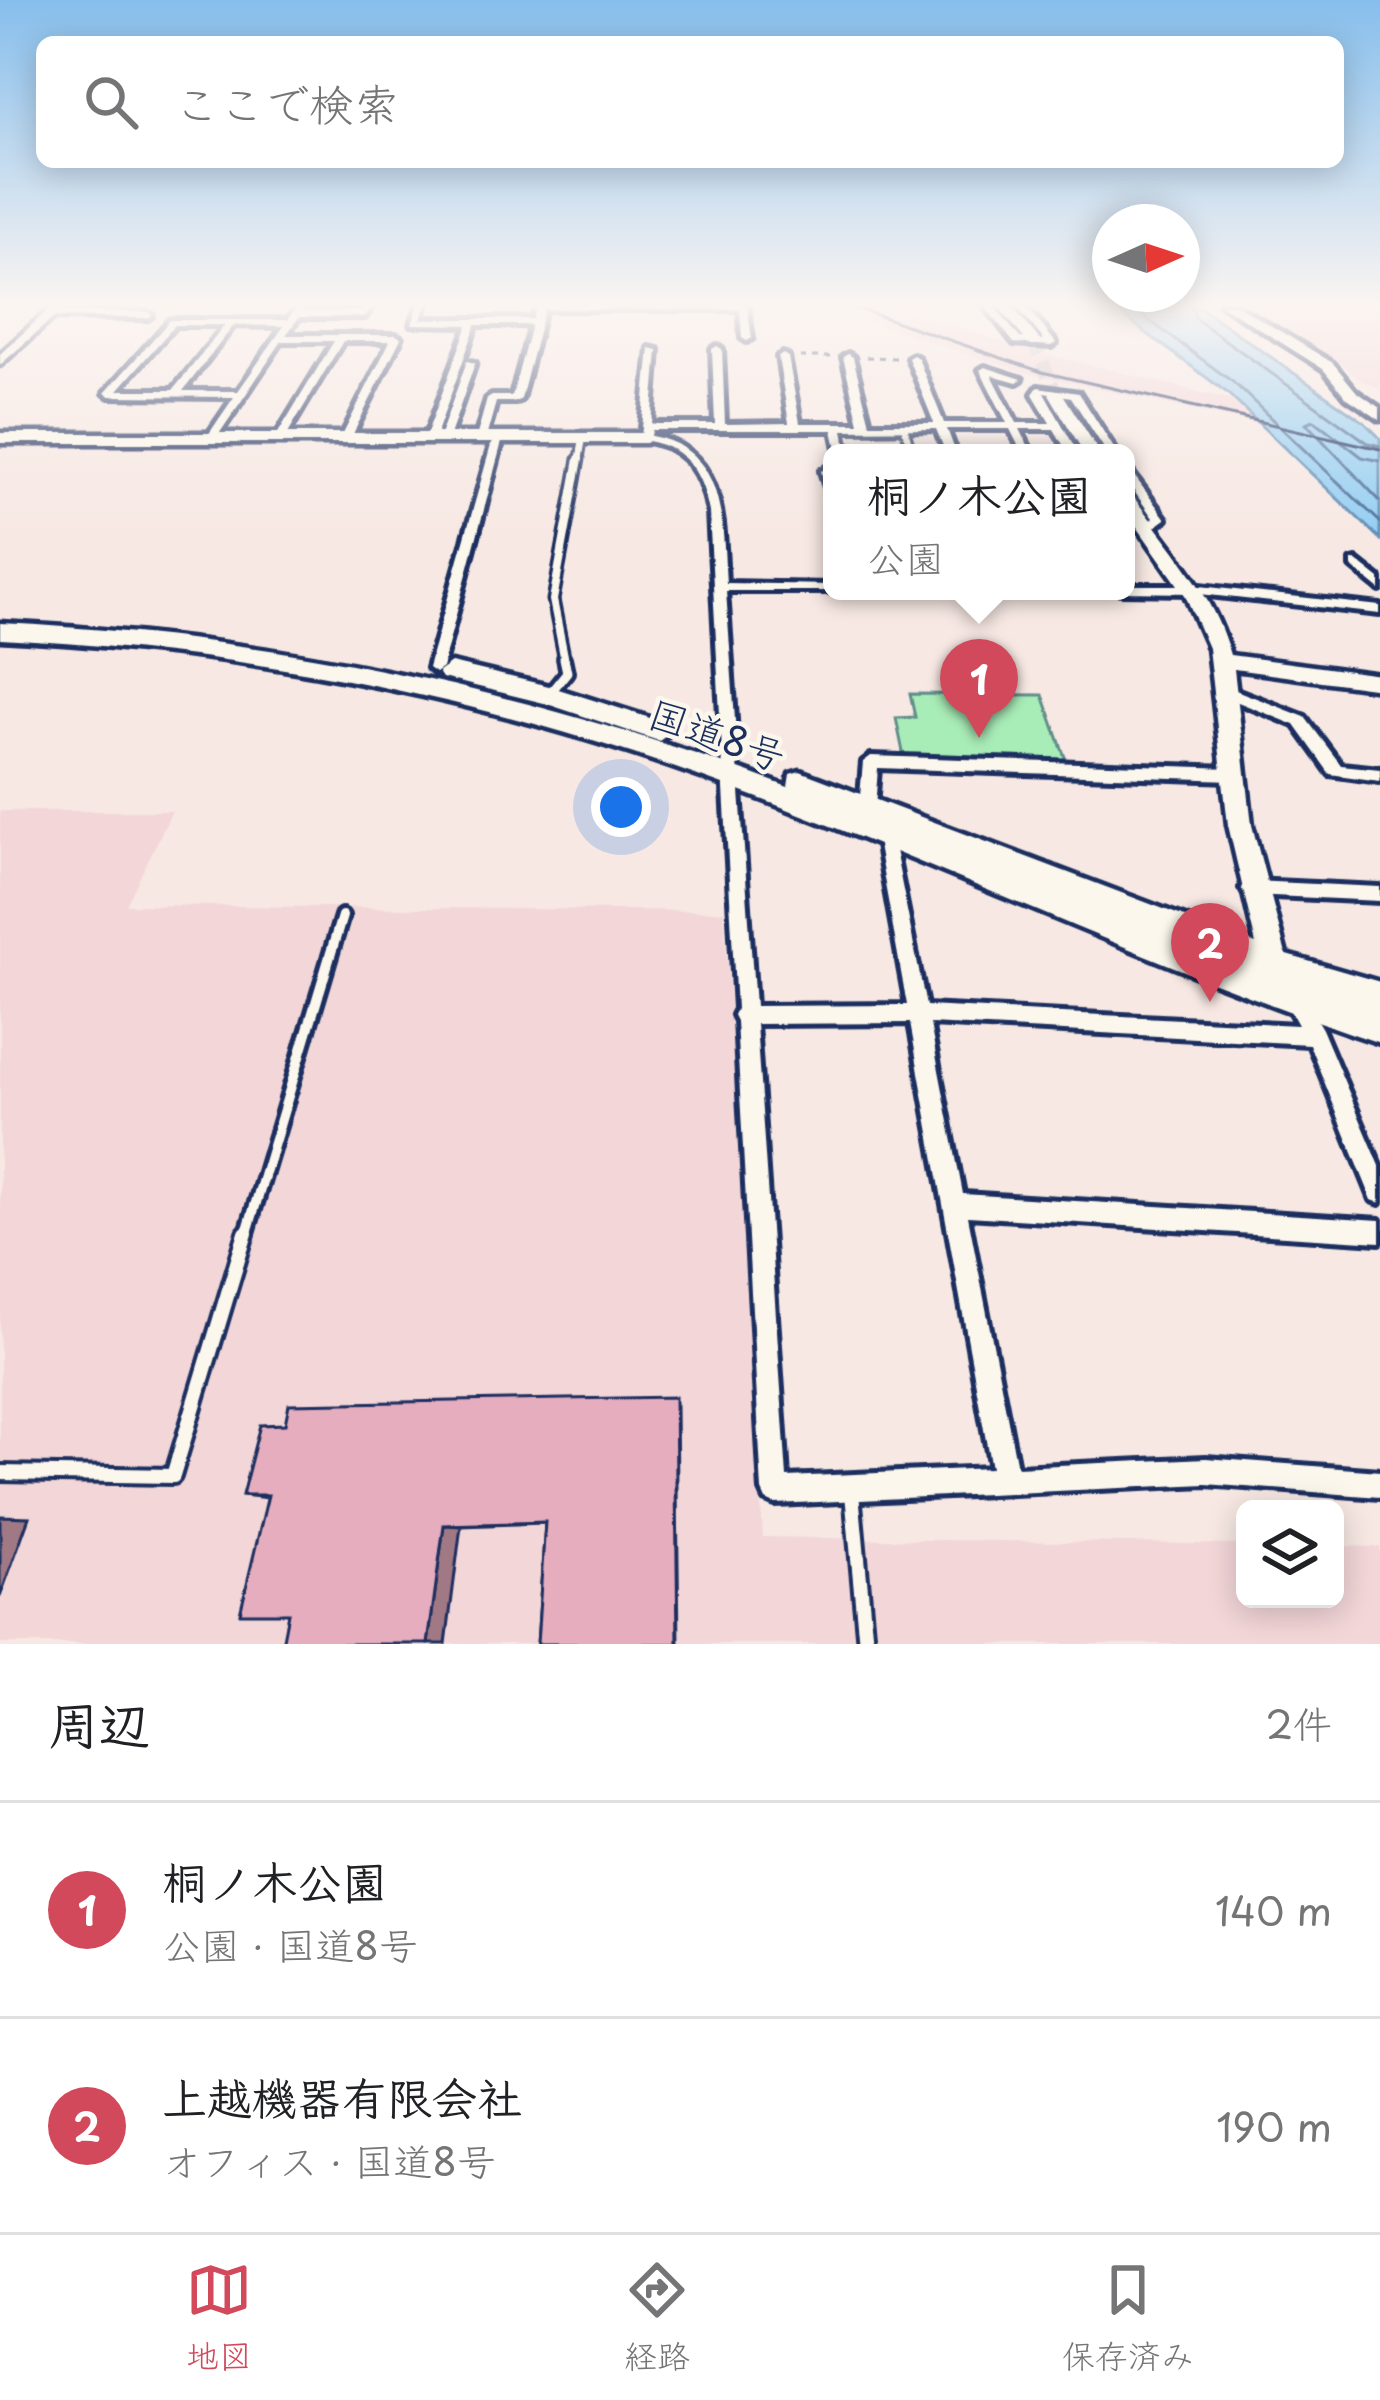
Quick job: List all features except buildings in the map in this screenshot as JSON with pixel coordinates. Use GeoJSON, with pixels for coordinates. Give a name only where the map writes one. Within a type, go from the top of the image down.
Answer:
{"type":"FeatureCollection","features":[{"type":"Feature","properties":{"kind":"highway","name":"国道8号"},"geometry":{"type":"LineString","coordinates":[[0,613],[195,626],[435,668],[549,695],[732,767],[885,840],[1294,1001],[1380,1027]]}},
{"type":"Feature","properties":{"kind":"highway","name":"国道8号"},"geometry":{"type":"LineString","coordinates":[[0,631],[138,638],[422,683],[867,808],[1275,966],[1380,998]]}},
{"type":"Feature","properties":{"kind":"street"},"geometry":{"type":"LineString","coordinates":[[121,381],[110,393],[241,394]]}},
{"type":"Feature","properties":{"kind":"street"},"geometry":{"type":"LineString","coordinates":[[175,394],[185,381]]}},
{"type":"Feature","properties":{"kind":"street"},"geometry":{"type":"LineString","coordinates":[[211,438],[250,381]]}},
{"type":"Feature","properties":{"kind":"street"},"geometry":{"type":"LineString","coordinates":[[280,438],[314,381]]}},
{"type":"Feature","properties":{"kind":"street"},"geometry":{"type":"LineString","coordinates":[[346,438],[375,381]]}},
{"type":"Feature","properties":{"kind":"street"},"geometry":{"type":"LineString","coordinates":[[437,438],[458,381]]}},
{"type":"Feature","properties":{"kind":"street"},"geometry":{"type":"LineString","coordinates":[[435,668],[489,438],[492,399],[516,399],[521,381]]}},
{"type":"Feature","properties":{"kind":"street"},"geometry":{"type":"LineString","coordinates":[[646,432],[650,381]]}},
{"type":"Feature","properties":{"kind":"street"},"geometry":{"type":"LineString","coordinates":[[718,381],[720,426]]}},
{"type":"Feature","properties":{"kind":"street"},"geometry":{"type":"LineString","coordinates":[[787,381],[795,426]]}},
{"type":"Feature","properties":{"kind":"street"},"geometry":{"type":"LineString","coordinates":[[854,381],[865,426]]}},
{"type":"Feature","properties":{"kind":"street"},"geometry":{"type":"LineString","coordinates":[[922,381],[947,444]]}},
{"type":"Feature","properties":{"kind":"street"},"geometry":{"type":"LineString","coordinates":[[990,381],[1022,444]]}},
{"type":"Feature","properties":{"kind":"street"},"geometry":{"type":"LineString","coordinates":[[1340,381],[1380,415]]}},
{"type":"Feature","properties":{"kind":"street"},"geometry":{"type":"LineString","coordinates":[[1067,444],[1038,394],[1042,389],[1076,394],[1107,444]]}},
{"type":"Feature","properties":{"kind":"street"},"geometry":{"type":"LineString","coordinates":[[1056,394],[1087,444]]}},
{"type":"Feature","properties":{"kind":"street"},"geometry":{"type":"LineString","coordinates":[[0,438],[583,438],[720,426],[1054,426]]}},
{"type":"Feature","properties":{"kind":"street"},"geometry":{"type":"LineString","coordinates":[[836,426],[841,444]]}},
{"type":"Feature","properties":{"kind":"street"},"geometry":{"type":"LineString","coordinates":[[646,432],[674,443],[706,474],[715,512],[775,1491],[1206,1472],[1380,1484]]}},
{"type":"Feature","properties":{"kind":"street"},"geometry":{"type":"LineString","coordinates":[[1135,484],[1160,519],[1147,527]]}},
{"type":"Feature","properties":{"kind":"street"},"geometry":{"type":"LineString","coordinates":[[1135,511],[1191,589],[1221,661],[1250,888],[1275,966],[1315,1035],[1380,1192]]}},
{"type":"Feature","properties":{"kind":"street"},"geometry":{"type":"LineString","coordinates":[[1135,523],[1147,527]]}},
{"type":"Feature","properties":{"kind":"street"},"geometry":{"type":"LineString","coordinates":[[1356,564],[1380,586]]}},
{"type":"Feature","properties":{"kind":"street"},"geometry":{"type":"LineString","coordinates":[[719,587],[823,589]]}},
{"type":"Feature","properties":{"kind":"street"},"geometry":{"type":"LineString","coordinates":[[1135,589],[1191,589],[1380,610]]}},
{"type":"Feature","properties":{"kind":"street"},"geometry":{"type":"LineString","coordinates":[[1221,661],[1380,682]]}},
{"type":"Feature","properties":{"kind":"street"},"geometry":{"type":"LineString","coordinates":[[1228,692],[1300,721],[1336,770],[1380,775]]}},
{"type":"Feature","properties":{"kind":"street"},"geometry":{"type":"LineString","coordinates":[[867,808],[871,762],[1232,774]]}},
{"type":"Feature","properties":{"kind":"street"},"geometry":{"type":"LineString","coordinates":[[885,840],[1007,1482]]}},
{"type":"Feature","properties":{"kind":"street"},"geometry":{"type":"LineString","coordinates":[[1250,888],[1380,894]]}},
{"type":"Feature","properties":{"kind":"street"},"geometry":{"type":"LineString","coordinates":[[743,1015],[916,1014],[1315,1035]]}},
{"type":"Feature","properties":{"kind":"street"},"geometry":{"type":"LineString","coordinates":[[952,1204],[1380,1231]]}},
{"type":"Feature","properties":{"kind":"lane"},"geometry":{"type":"LineString","coordinates":[[904,426],[909,444]]}},
{"type":"Feature","properties":{"kind":"lane"},"geometry":{"type":"LineString","coordinates":[[549,695],[567,672],[553,600],[583,438]]}},
{"type":"Feature","properties":{"kind":"lane"},"geometry":{"type":"LineString","coordinates":[[0,1473],[173,1475],[342,916]]}},
{"type":"Feature","properties":{"kind":"lane"},"geometry":{"type":"LineString","coordinates":[[851,1488],[866,1644]]}},
{"type":"Feature","properties":{"kind":"shaded area"},"geometry":{"type":"Polygon","coordinates":[[[1061,381],[1154,381],[1380,436],[1380,451],[1061,381]]]}},
{"type":"Feature","properties":{"kind":"shaded area"},"geometry":{"type":"Polygon","coordinates":[[[0,811],[172,811],[126,905],[724,911],[763,1537],[1236,1545],[1236,1608],[1344,1608],[1344,1546],[1380,1547],[1380,1644],[0,1644],[0,811]]]}},
{"type":"Feature","properties":{"kind":"green space"},"geometry":{"type":"Polygon","coordinates":[[[910,694],[1043,695],[1067,763],[904,757],[896,718],[915,717],[910,694]]]}},
{"type":"Feature","properties":{"kind":"water"},"geometry":{"type":"Polygon","coordinates":[[[1211,381],[1305,381],[1364,422],[1380,438],[1380,539],[1211,381]]]}},
{"type":"Feature","properties":{"kind":"tunnel"},"geometry":{"type":"LineString","coordinates":[[1050,381],[1056,394]]}},
{"type":"Feature","properties":{"kind":"railway"},"geometry":{"type":"LineString","coordinates":[[1080,381],[1380,449]]}},
{"type":"Feature","properties":{"kind":"place","name":"桐ノ木公園"},"geometry":{"type":"Point","coordinates":[979,738]}},
{"type":"Feature","properties":{"kind":"place","name":"上越機器有限会社"},"geometry":{"type":"Point","coordinates":[1210,1002]}}]}
